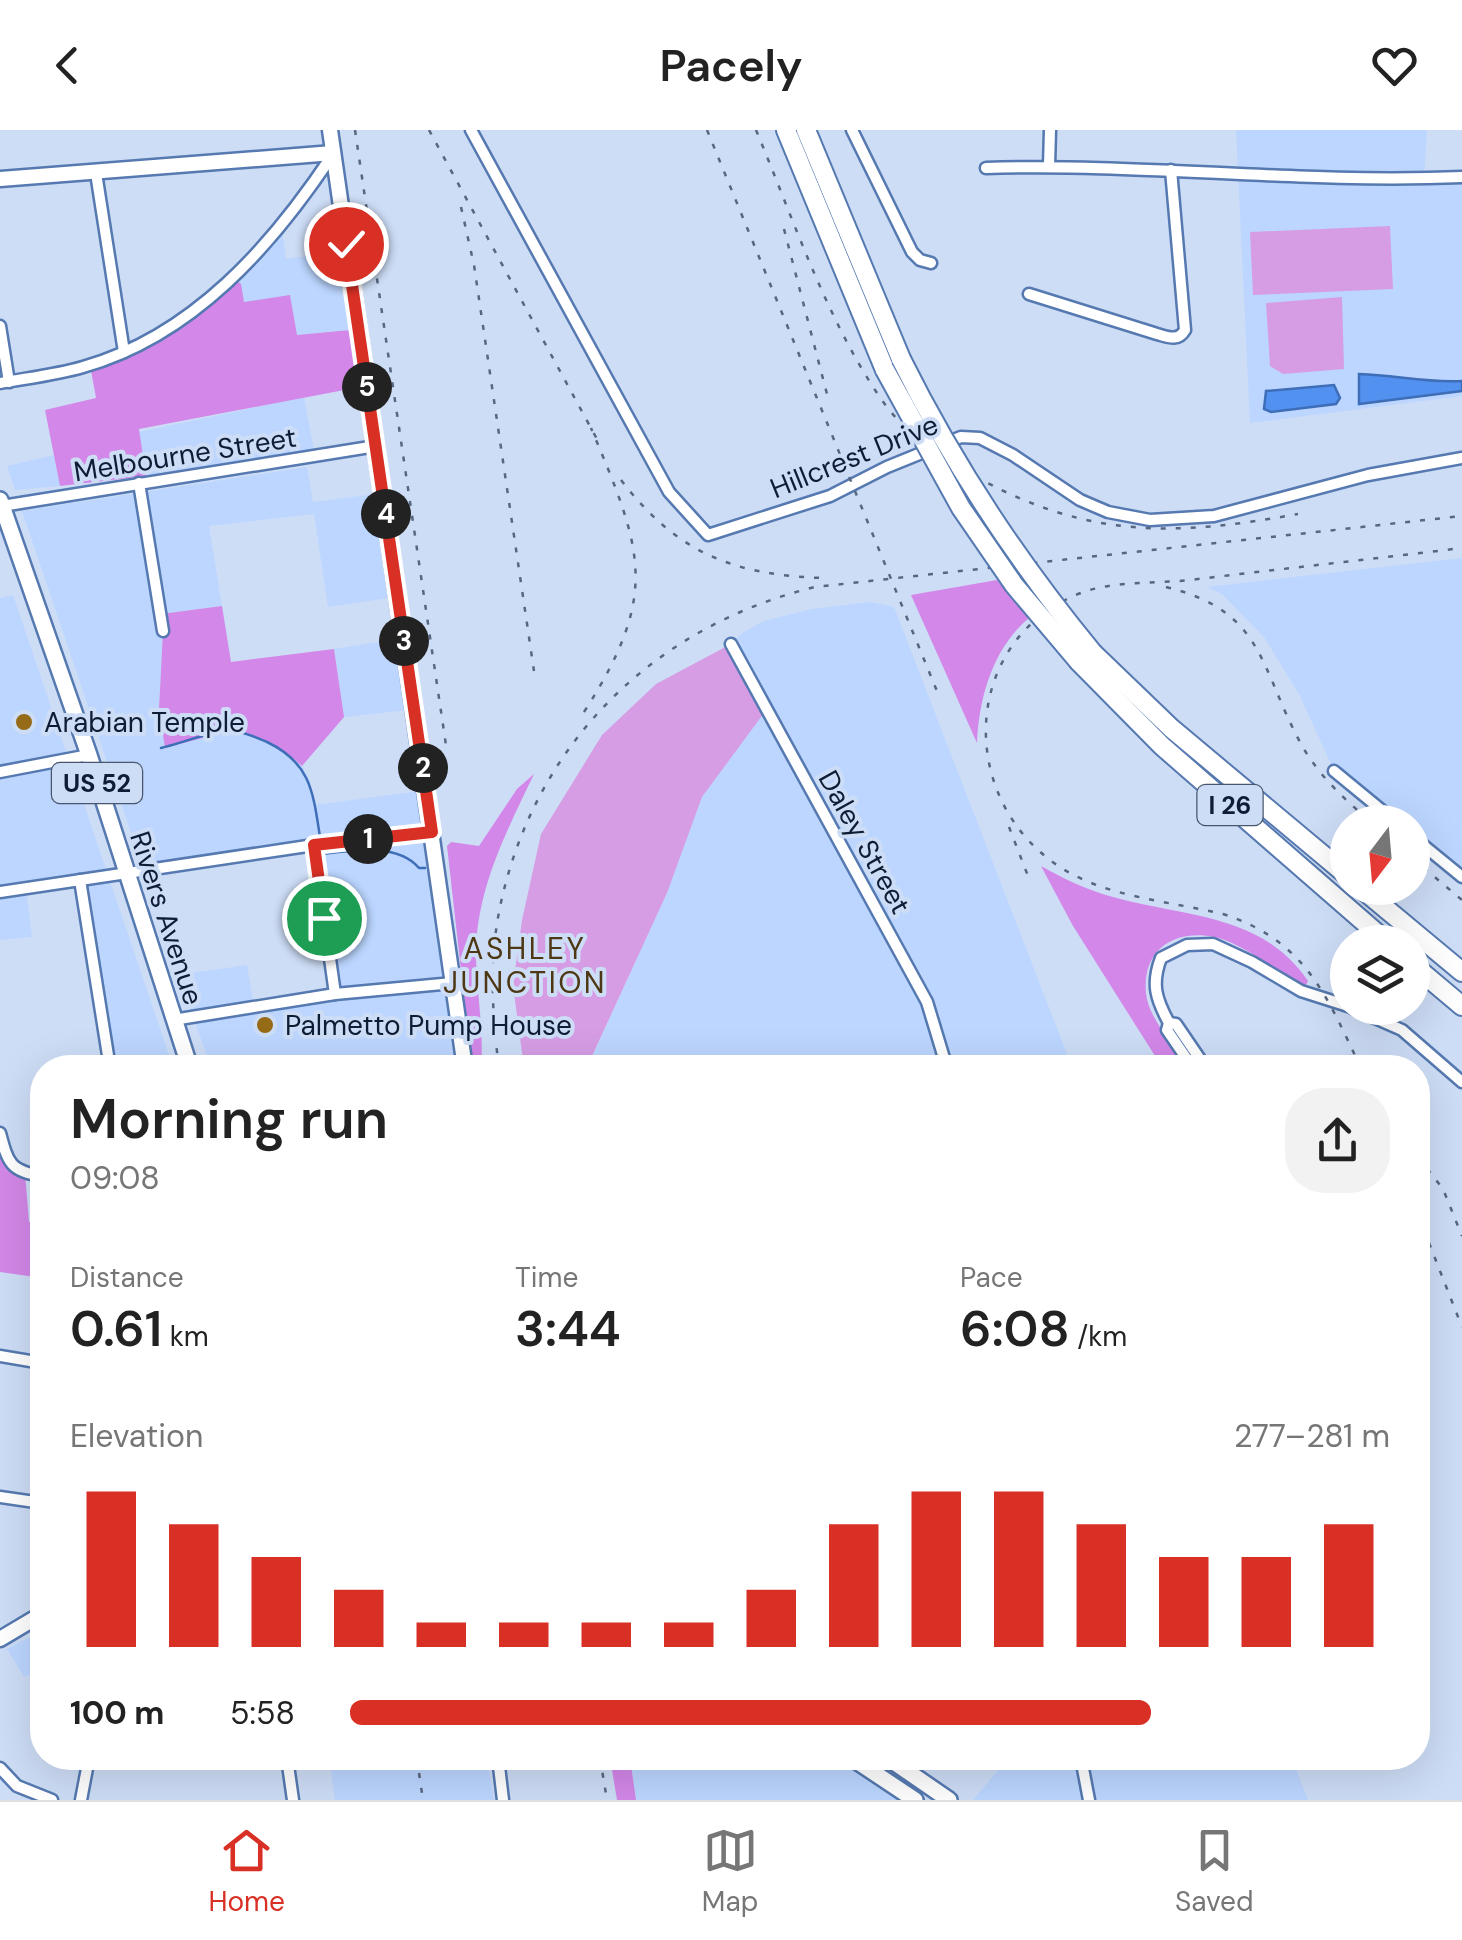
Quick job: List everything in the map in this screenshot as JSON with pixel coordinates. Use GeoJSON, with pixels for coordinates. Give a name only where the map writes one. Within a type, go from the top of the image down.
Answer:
{"type":"FeatureCollection","features":[{"type":"Feature","properties":{"kind":"highway","name":"I 26"},"geometry":{"type":"LineString","coordinates":[[786,130],[893,364],[930,417],[987,514],[1086,657],[1162,746],[1367,925]]}},
{"type":"Feature","properties":{"kind":"highway","name":"I 26"},"geometry":{"type":"LineString","coordinates":[[806,130],[893,364]]}},
{"type":"Feature","properties":{"kind":"highway","name":"I 26"},"geometry":{"type":"LineString","coordinates":[[1086,657],[1330,861]]}},
{"type":"Feature","properties":{"kind":"highway"},"geometry":{"type":"LineString","coordinates":[[1382,905],[1462,972]]}},
{"type":"Feature","properties":{"kind":"highway"},"geometry":{"type":"LineString","coordinates":[[1430,979],[1462,1006]]}},
{"type":"Feature","properties":{"kind":"main road","name":"Rivers Avenue"},"geometry":{"type":"LineString","coordinates":[[1,503],[89,755],[186,1055]]}},
{"type":"Feature","properties":{"kind":"main road"},"geometry":{"type":"LineString","coordinates":[[870,1770],[914,1800]]}},
{"type":"Feature","properties":{"kind":"main road"},"geometry":{"type":"LineString","coordinates":[[905,1770],[949,1800]]}},
{"type":"Feature","properties":{"kind":"street"},"geometry":{"type":"LineString","coordinates":[[330,130],[462,1055]]}},
{"type":"Feature","properties":{"kind":"street","name":"Hillcrest Drive"},"geometry":{"type":"LineString","coordinates":[[471,130],[669,492],[708,535],[830,496],[887,466],[961,436],[980,438],[1013,455],[1080,500],[1108,512],[1150,520],[1214,516],[1368,476],[1462,458]]}},
{"type":"Feature","properties":{"kind":"street"},"geometry":{"type":"LineString","coordinates":[[852,130],[912,252],[931,264]]}},
{"type":"Feature","properties":{"kind":"street"},"geometry":{"type":"LineString","coordinates":[[1048,166],[1050,130]]}},
{"type":"Feature","properties":{"kind":"street"},"geometry":{"type":"LineString","coordinates":[[0,179],[334,153]]}},
{"type":"Feature","properties":{"kind":"street"},"geometry":{"type":"LineString","coordinates":[[0,326],[4,382],[82,368],[124,352],[173,325],[223,290],[264,245],[334,153]]}},
{"type":"Feature","properties":{"kind":"street"},"geometry":{"type":"LineString","coordinates":[[986,168],[1048,166],[1400,180],[1462,177]]}},
{"type":"Feature","properties":{"kind":"street"},"geometry":{"type":"LineString","coordinates":[[1028,294],[1156,334],[1182,336],[1185,330],[1171,170]]}},
{"type":"Feature","properties":{"kind":"street"},"geometry":{"type":"LineString","coordinates":[[96,173],[124,352]]}},
{"type":"Feature","properties":{"kind":"street","name":"Melbourne Street"},"geometry":{"type":"LineString","coordinates":[[1,503],[376,446]]}},
{"type":"Feature","properties":{"kind":"street"},"geometry":{"type":"LineString","coordinates":[[138,483],[163,631]]}},
{"type":"Feature","properties":{"kind":"street","name":"Daley Street"},"geometry":{"type":"LineString","coordinates":[[731,644],[927,1002],[943,1055]]}},
{"type":"Feature","properties":{"kind":"street"},"geometry":{"type":"LineString","coordinates":[[0,772],[89,755]]}},
{"type":"Feature","properties":{"kind":"street"},"geometry":{"type":"LineString","coordinates":[[1334,771],[1375,805]]}},
{"type":"Feature","properties":{"kind":"street"},"geometry":{"type":"LineString","coordinates":[[0,892],[314,845],[432,832]]}},
{"type":"Feature","properties":{"kind":"street"},"geometry":{"type":"LineString","coordinates":[[314,845],[335,994]]}},
{"type":"Feature","properties":{"kind":"street"},"geometry":{"type":"LineString","coordinates":[[1430,850],[1462,875]]}},
{"type":"Feature","properties":{"kind":"street"},"geometry":{"type":"LineString","coordinates":[[80,880],[108,1055]]}},
{"type":"Feature","properties":{"kind":"street"},"geometry":{"type":"LineString","coordinates":[[1184,1055],[1167,1030],[1169,1023],[1156,1000],[1153,978],[1161,958],[1187,945],[1212,944],[1301,991],[1330,1000]]}},
{"type":"Feature","properties":{"kind":"street"},"geometry":{"type":"LineString","coordinates":[[174,1020],[335,994],[453,983]]}},
{"type":"Feature","properties":{"kind":"street"},"geometry":{"type":"LineString","coordinates":[[1169,1023],[1176,1024],[1197,1055]]}},
{"type":"Feature","properties":{"kind":"street"},"geometry":{"type":"LineString","coordinates":[[1391,1025],[1402,1030],[1462,1082]]}},
{"type":"Feature","properties":{"kind":"street"},"geometry":{"type":"LineString","coordinates":[[0,1133],[6,1158],[30,1174]]}},
{"type":"Feature","properties":{"kind":"street"},"geometry":{"type":"LineString","coordinates":[[0,1356],[30,1360]]}},
{"type":"Feature","properties":{"kind":"street"},"geometry":{"type":"LineString","coordinates":[[0,1497],[30,1501]]}},
{"type":"Feature","properties":{"kind":"street"},"geometry":{"type":"LineString","coordinates":[[0,1639],[30,1622]]}},
{"type":"Feature","properties":{"kind":"street"},"geometry":{"type":"LineString","coordinates":[[0,1768],[18,1786],[52,1800]]}},
{"type":"Feature","properties":{"kind":"street"},"geometry":{"type":"LineString","coordinates":[[81,1800],[87,1770]]}},
{"type":"Feature","properties":{"kind":"street"},"geometry":{"type":"LineString","coordinates":[[289,1770],[293,1800]]}},
{"type":"Feature","properties":{"kind":"street"},"geometry":{"type":"LineString","coordinates":[[499,1770],[503,1800]]}},
{"type":"Feature","properties":{"kind":"street"},"geometry":{"type":"LineString","coordinates":[[1083,1770],[1089,1800]]}},
{"type":"Feature","properties":{"kind":"shaded area"},"geometry":{"type":"Polygon","coordinates":[[[1236,130],[1427,130],[1424,179],[1462,177],[1462,396],[1250,423],[1236,130]]]}},
{"type":"Feature","properties":{"kind":"shaded area"},"geometry":{"type":"Polygon","coordinates":[[[281,224],[286,259],[339,251],[350,330],[297,335],[244,302],[233,278],[281,224]]]}},
{"type":"Feature","properties":{"kind":"shaded area"},"geometry":{"type":"Polygon","coordinates":[[[1390,226],[1393,289],[1253,295],[1250,232],[1390,226]]]}},
{"type":"Feature","properties":{"kind":"shaded area"},"geometry":{"type":"Polygon","coordinates":[[[233,278],[241,284],[244,302],[290,295],[297,335],[350,330],[360,387],[139,429],[146,476],[60,486],[45,410],[96,398],[90,365],[124,352],[233,278]]]}},
{"type":"Feature","properties":{"kind":"shaded area"},"geometry":{"type":"Polygon","coordinates":[[[1342,297],[1344,369],[1283,374],[1270,366],[1266,303],[1342,297]]]}},
{"type":"Feature","properties":{"kind":"shaded area"},"geometry":{"type":"Polygon","coordinates":[[[304,397],[314,451],[146,476],[139,432],[304,397]]]}},
{"type":"Feature","properties":{"kind":"shaded area"},"geometry":{"type":"Polygon","coordinates":[[[54,455],[60,486],[15,490],[7,466],[54,455]]]}},
{"type":"Feature","properties":{"kind":"shaded area"},"geometry":{"type":"Polygon","coordinates":[[[307,467],[313,502],[376,494],[389,598],[328,607],[314,514],[209,526],[222,606],[161,614],[159,709],[165,747],[230,731],[256,737],[289,755],[302,766],[310,781],[314,805],[421,791],[456,1055],[207,1055],[178,975],[247,965],[254,1006],[335,993],[314,845],[144,871],[22,511],[307,467]]]}},
{"type":"Feature","properties":{"kind":"shaded area"},"geometry":{"type":"Polygon","coordinates":[[[1462,558],[1462,872],[1430,848],[1430,805],[1375,805],[1334,771],[1300,696],[1264,637],[1222,594],[1207,587],[1462,558]]]}},
{"type":"Feature","properties":{"kind":"shaded area"},"geometry":{"type":"Polygon","coordinates":[[[997,580],[1029,618],[1006,644],[990,674],[977,743],[911,595],[997,580]]]}},
{"type":"Feature","properties":{"kind":"shaded area"},"geometry":{"type":"Polygon","coordinates":[[[13,595],[169,1055],[108,1055],[80,880],[26,888],[32,937],[0,940],[0,598],[13,595]]]}},
{"type":"Feature","properties":{"kind":"shaded area"},"geometry":{"type":"Polygon","coordinates":[[[871,602],[894,607],[1067,1055],[593,1055],[667,893],[702,797],[767,709],[731,644],[764,621],[812,609],[871,602]]]}},
{"type":"Feature","properties":{"kind":"shaded area"},"geometry":{"type":"Polygon","coordinates":[[[222,606],[231,662],[334,649],[344,717],[302,766],[267,741],[236,733],[165,748],[159,709],[161,614],[222,606]]]}},
{"type":"Feature","properties":{"kind":"shaded area"},"geometry":{"type":"Polygon","coordinates":[[[398,639],[408,710],[344,717],[334,649],[398,639]]]}},
{"type":"Feature","properties":{"kind":"shaded area"},"geometry":{"type":"Polygon","coordinates":[[[731,644],[767,709],[702,797],[667,893],[593,1055],[522,1055],[513,985],[522,920],[541,834],[602,735],[656,684],[731,644]]]}},
{"type":"Feature","properties":{"kind":"shaded area"},"geometry":{"type":"Polygon","coordinates":[[[534,774],[494,863],[481,909],[476,958],[481,1055],[471,1055],[447,846],[451,842],[479,846],[517,789],[534,774]]]}},
{"type":"Feature","properties":{"kind":"shaded area"},"geometry":{"type":"Polygon","coordinates":[[[1041,866],[1103,894],[1245,930],[1289,959],[1308,981],[1306,985],[1299,984],[1250,952],[1216,938],[1185,936],[1171,941],[1151,960],[1146,993],[1157,1022],[1180,1055],[1154,1055],[1073,926],[1041,866]]]}},
{"type":"Feature","properties":{"kind":"shaded area"},"geometry":{"type":"Polygon","coordinates":[[[0,1158],[6,1158],[25,1173],[30,1276],[0,1272],[0,1158]]]}},
{"type":"Feature","properties":{"kind":"shaded area"},"geometry":{"type":"Polygon","coordinates":[[[30,1637],[30,1675],[24,1677],[7,1649],[30,1637]]]}},
{"type":"Feature","properties":{"kind":"shaded area"},"geometry":{"type":"Polygon","coordinates":[[[331,1770],[489,1770],[494,1800],[335,1800],[331,1770]]]}},
{"type":"Feature","properties":{"kind":"shaded area"},"geometry":{"type":"Polygon","coordinates":[[[612,1770],[632,1770],[636,1800],[617,1800],[612,1770]]]}},
{"type":"Feature","properties":{"kind":"shaded area"},"geometry":{"type":"Polygon","coordinates":[[[632,1770],[856,1770],[900,1800],[636,1800],[632,1770]]]}},
{"type":"Feature","properties":{"kind":"shaded area"},"geometry":{"type":"Polygon","coordinates":[[[998,1770],[1297,1770],[1308,1800],[973,1800],[998,1770]]]}},
{"type":"Feature","properties":{"kind":"water"},"geometry":{"type":"Polygon","coordinates":[[[1359,374],[1462,381],[1462,391],[1359,404],[1359,374]]]}},
{"type":"Feature","properties":{"kind":"water"},"geometry":{"type":"Polygon","coordinates":[[[1334,385],[1340,398],[1336,404],[1271,412],[1264,409],[1266,391],[1334,385]]]}},
{"type":"Feature","properties":{"kind":"waterway"},"geometry":{"type":"LineString","coordinates":[[161,748],[229,731],[244,733],[282,750],[307,780],[320,837]]}},
{"type":"Feature","properties":{"kind":"waterway"},"geometry":{"type":"LineString","coordinates":[[322,851],[387,852],[425,868]]}},
{"type":"Feature","properties":{"kind":"railway"},"geometry":{"type":"LineString","coordinates":[[355,130],[447,752]]}},
{"type":"Feature","properties":{"kind":"railway"},"geometry":{"type":"LineString","coordinates":[[429,130],[598,441]]}},
{"type":"Feature","properties":{"kind":"railway"},"geometry":{"type":"LineString","coordinates":[[707,130],[939,696]]}},
{"type":"Feature","properties":{"kind":"railway"},"geometry":{"type":"LineString","coordinates":[[756,130],[811,264],[858,362],[898,420],[936,453],[1021,499],[1097,522],[1173,528],[1298,514]]}},
{"type":"Feature","properties":{"kind":"railway"},"geometry":{"type":"LineString","coordinates":[[461,207],[474,265],[534,671]]}},
{"type":"Feature","properties":{"kind":"railway"},"geometry":{"type":"LineString","coordinates":[[784,229],[828,398]]}},
{"type":"Feature","properties":{"kind":"railway"},"geometry":{"type":"LineString","coordinates":[[584,712],[624,635],[636,572],[623,508],[591,428]]}},
{"type":"Feature","properties":{"kind":"railway"},"geometry":{"type":"LineString","coordinates":[[621,480],[664,526],[709,555],[761,572],[823,578]]}},
{"type":"Feature","properties":{"kind":"railway"},"geometry":{"type":"LineString","coordinates":[[498,1055],[493,987],[500,907],[517,848],[541,794],[572,744],[610,700],[654,662],[703,631],[757,605],[815,587],[1462,516]]}},
{"type":"Feature","properties":{"kind":"railway"},"geometry":{"type":"LineString","coordinates":[[1355,1055],[1324,994],[1294,955],[1275,939],[1223,914],[1137,897],[1075,876],[1024,836],[1002,801],[989,762],[986,722],[994,683],[1011,647],[1039,617],[1078,594],[1120,584],[1190,580],[1462,548]]}},
{"type":"Feature","properties":{"kind":"railway"},"geometry":{"type":"LineString","coordinates":[[1166,587],[1198,597],[1241,627],[1265,666],[1307,754],[1352,805]]}},
{"type":"Feature","properties":{"kind":"railway"},"geometry":{"type":"LineString","coordinates":[[1009,827],[1028,876]]}},
{"type":"Feature","properties":{"kind":"railway"},"geometry":{"type":"LineString","coordinates":[[1430,873],[1462,900]]}},
{"type":"Feature","properties":{"kind":"railway"},"geometry":{"type":"LineString","coordinates":[[1430,1172],[1443,1189],[1462,1236]]}},
{"type":"Feature","properties":{"kind":"railway"},"geometry":{"type":"LineString","coordinates":[[1430,1246],[1462,1327]]}},
{"type":"Feature","properties":{"kind":"railway"},"geometry":{"type":"LineString","coordinates":[[602,1770],[607,1800]]}},
{"type":"Feature","properties":{"kind":"railway"},"geometry":{"type":"LineString","coordinates":[[419,1773],[423,1800]]}},
{"type":"Feature","properties":{"kind":"place","name":"Arabian Temple"},"geometry":{"type":"Point","coordinates":[24,722]}},
{"type":"Feature","properties":{"kind":"place","name":"Palmetto Pump House"},"geometry":{"type":"Point","coordinates":[265,1025]}},
{"type":"Feature","properties":{"kind":"district","name":"ASHLEY JUNCTION"},"geometry":{"type":"Point","coordinates":[525,966]}},
{"type":"Feature","properties":{"kind":"route"},"geometry":{"type":"LineString","coordinates":[[324,918],[314,845],[432,832],[346,244]]}}]}
